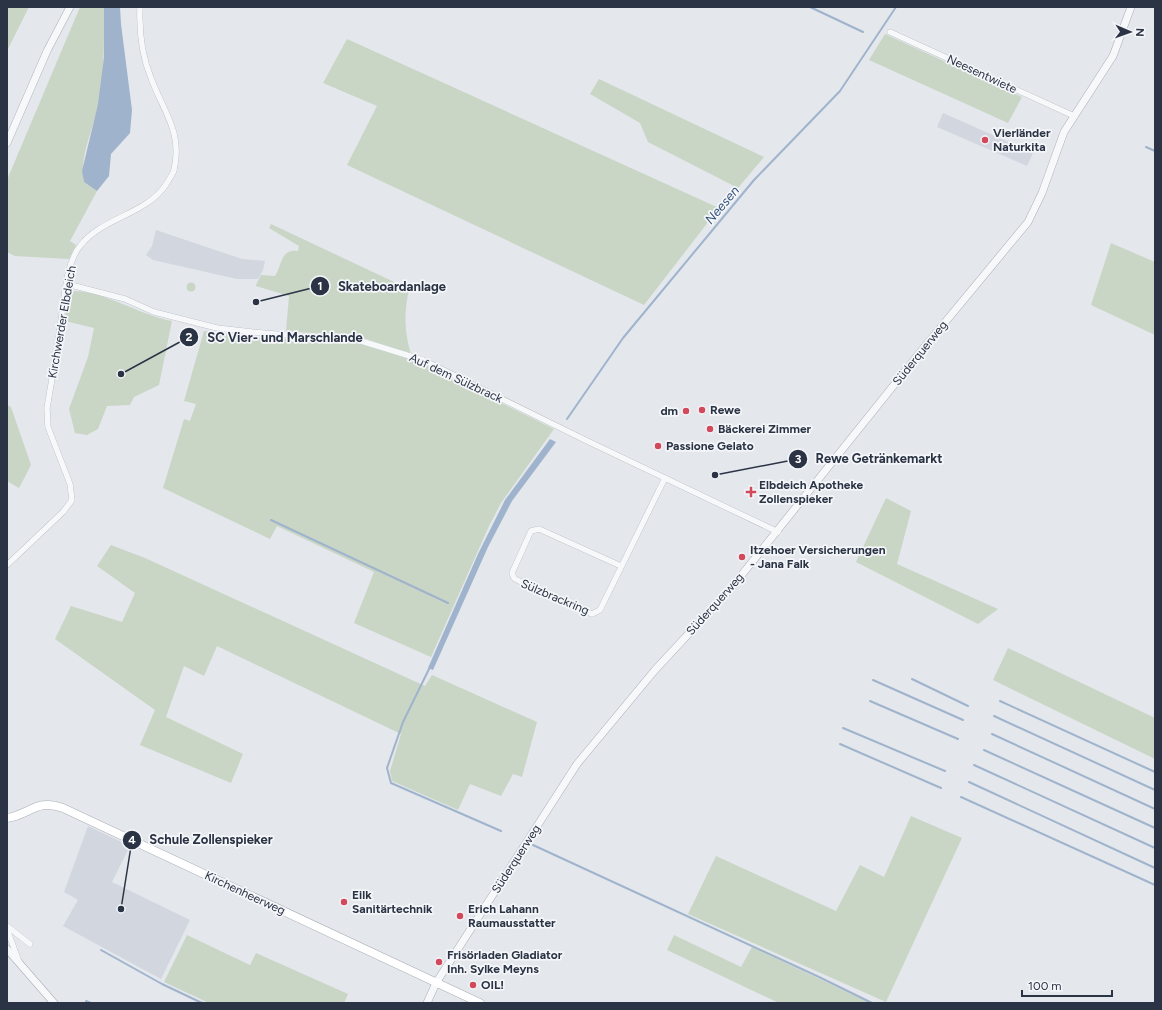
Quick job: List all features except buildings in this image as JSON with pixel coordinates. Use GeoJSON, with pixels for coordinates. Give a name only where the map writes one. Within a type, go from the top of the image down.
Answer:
{"type":"FeatureCollection","features":[{"type":"Feature","properties":{"kind":"main road","name":"Kirchenheerweg"},"geometry":{"type":"LineString","coordinates":[[7,818],[16,816],[38,805],[48,804],[57,806],[480,1003]]}},
{"type":"Feature","properties":{"kind":"street"},"geometry":{"type":"LineString","coordinates":[[7,143],[47,51],[70,7]]}},
{"type":"Feature","properties":{"kind":"street","name":"Kirchwerder Elbdeich"},"geometry":{"type":"LineString","coordinates":[[7,566],[63,512],[72,500],[70,484],[48,427],[47,408],[66,284],[72,262],[80,245],[93,233],[142,207],[162,190],[174,171],[177,153],[176,134],[168,112],[150,78],[142,46],[140,7]]}},
{"type":"Feature","properties":{"kind":"street","name":"Süderquerweg"},"geometry":{"type":"LineString","coordinates":[[427,1003],[436,983],[577,764],[655,670],[732,587],[778,532],[918,355],[1028,222],[1042,193],[1057,149],[1074,116],[1105,71],[1113,56],[1131,7]]}},
{"type":"Feature","properties":{"kind":"street","name":"Neesentwiete"},"geometry":{"type":"LineString","coordinates":[[890,32],[1074,116]]}},
{"type":"Feature","properties":{"kind":"street","name":"Auf dem Sülzbrack"},"geometry":{"type":"LineString","coordinates":[[66,284],[125,299],[158,313],[217,328],[361,341],[423,360],[582,439],[778,532]]}},
{"type":"Feature","properties":{"kind":"street","name":"Sülzbrackring"},"geometry":{"type":"LineString","coordinates":[[621,566],[539,529],[531,531],[512,572],[514,578],[517,580],[592,614],[600,610],[665,478]]}},
{"type":"Feature","properties":{"kind":"street"},"geometry":{"type":"LineString","coordinates":[[7,926],[30,944]]}},
{"type":"Feature","properties":{"kind":"street"},"geometry":{"type":"LineString","coordinates":[[7,929],[19,962]]}},
{"type":"Feature","properties":{"kind":"street"},"geometry":{"type":"LineString","coordinates":[[7,950],[54,1003]]}},
{"type":"Feature","properties":{"kind":"shaded area","name":"Vierländer Naturkita"},"geometry":{"type":"Polygon","coordinates":[[[943,113],[1033,153],[1027,166],[937,127],[943,113]]]}},
{"type":"Feature","properties":{"kind":"shaded area"},"geometry":{"type":"Polygon","coordinates":[[[156,230],[242,259],[265,261],[263,270],[258,279],[237,279],[153,260],[146,255],[152,246],[156,230]]]}},
{"type":"Feature","properties":{"kind":"shaded area"},"geometry":{"type":"Polygon","coordinates":[[[88,826],[130,846],[112,882],[190,920],[161,979],[63,926],[78,900],[64,892],[88,826]]]}},
{"type":"Feature","properties":{"kind":"green space"},"geometry":{"type":"Polygon","coordinates":[[[7,7],[29,7],[7,51],[7,7]]]}},
{"type":"Feature","properties":{"kind":"green space"},"geometry":{"type":"Polygon","coordinates":[[[80,7],[104,7],[104,56],[102,81],[96,114],[83,163],[84,182],[97,191],[70,241],[76,245],[69,259],[15,256],[7,252],[7,180],[80,7]]]}},
{"type":"Feature","properties":{"kind":"green space"},"geometry":{"type":"Polygon","coordinates":[[[885,34],[1022,97],[1008,123],[869,60],[885,34]]]}},
{"type":"Feature","properties":{"kind":"green space"},"geometry":{"type":"Polygon","coordinates":[[[347,39],[719,208],[644,305],[347,165],[377,106],[323,83],[347,39]]]}},
{"type":"Feature","properties":{"kind":"green space"},"geometry":{"type":"Polygon","coordinates":[[[599,79],[764,157],[738,188],[648,142],[640,123],[590,94],[599,79]]]}},
{"type":"Feature","properties":{"kind":"green space"},"geometry":{"type":"Polygon","coordinates":[[[271,224],[409,289],[406,306],[406,322],[407,337],[411,354],[360,337],[286,331],[289,296],[256,285],[261,275],[275,276],[285,255],[288,252],[298,251],[299,246],[269,228],[271,224]]]}},
{"type":"Feature","properties":{"kind":"green space"},"geometry":{"type":"Polygon","coordinates":[[[1111,243],[1155,262],[1155,335],[1091,305],[1111,243]]]}},
{"type":"Feature","properties":{"kind":"green space"},"geometry":{"type":"Polygon","coordinates":[[[191,282],[196,287],[191,292],[186,287],[191,282]]]}},
{"type":"Feature","properties":{"kind":"green space"},"geometry":{"type":"Polygon","coordinates":[[[72,291],[97,295],[147,314],[172,321],[159,385],[134,397],[130,405],[107,406],[98,429],[87,435],[75,433],[69,409],[88,357],[94,328],[65,321],[67,299],[72,291]]]}},
{"type":"Feature","properties":{"kind":"green space"},"geometry":{"type":"Polygon","coordinates":[[[204,331],[251,337],[362,343],[421,363],[554,429],[501,503],[489,526],[431,657],[354,623],[374,572],[277,526],[270,539],[163,488],[184,419],[190,421],[196,404],[184,401],[204,331]]]}},
{"type":"Feature","properties":{"kind":"green space"},"geometry":{"type":"Polygon","coordinates":[[[7,405],[11,407],[31,465],[19,488],[7,481],[7,405]]]}},
{"type":"Feature","properties":{"kind":"green space"},"geometry":{"type":"Polygon","coordinates":[[[886,498],[911,511],[897,564],[998,609],[978,624],[856,562],[886,498]]]}},
{"type":"Feature","properties":{"kind":"green space"},"geometry":{"type":"Polygon","coordinates":[[[111,545],[145,558],[425,686],[432,675],[537,722],[522,777],[513,774],[501,796],[470,784],[458,810],[392,781],[390,771],[401,734],[217,646],[204,676],[184,666],[166,717],[243,754],[231,783],[140,745],[155,710],[55,639],[71,606],[122,622],[135,593],[97,566],[111,545]]]}},
{"type":"Feature","properties":{"kind":"green space"},"geometry":{"type":"Polygon","coordinates":[[[1008,648],[1155,718],[1155,759],[993,680],[1008,648]]]}},
{"type":"Feature","properties":{"kind":"green space"},"geometry":{"type":"Polygon","coordinates":[[[911,816],[962,838],[886,1002],[688,914],[716,856],[836,911],[860,865],[884,877],[911,816]]]}},
{"type":"Feature","properties":{"kind":"green space"},"geometry":{"type":"Polygon","coordinates":[[[187,935],[250,965],[256,953],[348,994],[344,1003],[209,1003],[164,982],[187,935]]]}},
{"type":"Feature","properties":{"kind":"green space"},"geometry":{"type":"Polygon","coordinates":[[[674,935],[741,967],[752,947],[870,1003],[779,1003],[667,950],[674,935]]]}},
{"type":"Feature","properties":{"kind":"water"},"geometry":{"type":"Polygon","coordinates":[[[104,7],[120,7],[132,110],[130,133],[111,154],[109,176],[97,191],[84,182],[82,171],[98,104],[104,57],[104,7]]]}},
{"type":"Feature","properties":{"kind":"water"},"geometry":{"type":"Polygon","coordinates":[[[550,439],[556,442],[512,501],[488,547],[433,670],[428,668],[478,554],[505,500],[550,439]]]}},
{"type":"Feature","properties":{"kind":"waterway"},"geometry":{"type":"LineString","coordinates":[[810,7],[863,32]]}},
{"type":"Feature","properties":{"kind":"waterway","name":"Neesen"},"geometry":{"type":"LineString","coordinates":[[567,419],[623,338],[754,180],[840,91],[896,7]]}},
{"type":"Feature","properties":{"kind":"waterway"},"geometry":{"type":"LineString","coordinates":[[1146,147],[1155,151]]}},
{"type":"Feature","properties":{"kind":"waterway"},"geometry":{"type":"LineString","coordinates":[[271,520],[448,603]]}},
{"type":"Feature","properties":{"kind":"waterway"},"geometry":{"type":"LineString","coordinates":[[430,667],[403,722],[387,768],[391,783],[501,831]]}},
{"type":"Feature","properties":{"kind":"waterway"},"geometry":{"type":"LineString","coordinates":[[912,679],[968,706]]}},
{"type":"Feature","properties":{"kind":"waterway"},"geometry":{"type":"LineString","coordinates":[[873,680],[963,720]]}},
{"type":"Feature","properties":{"kind":"waterway"},"geometry":{"type":"LineString","coordinates":[[870,701],[958,739]]}},
{"type":"Feature","properties":{"kind":"waterway"},"geometry":{"type":"LineString","coordinates":[[1000,701],[1155,772]]}},
{"type":"Feature","properties":{"kind":"waterway"},"geometry":{"type":"LineString","coordinates":[[994,716],[1155,790]]}},
{"type":"Feature","properties":{"kind":"waterway"},"geometry":{"type":"LineString","coordinates":[[843,728],[945,771]]}},
{"type":"Feature","properties":{"kind":"waterway"},"geometry":{"type":"LineString","coordinates":[[992,734],[1155,809]]}},
{"type":"Feature","properties":{"kind":"waterway"},"geometry":{"type":"LineString","coordinates":[[840,744],[941,788]]}},
{"type":"Feature","properties":{"kind":"waterway"},"geometry":{"type":"LineString","coordinates":[[984,750],[1155,828]]}},
{"type":"Feature","properties":{"kind":"waterway"},"geometry":{"type":"LineString","coordinates":[[974,765],[1155,848]]}},
{"type":"Feature","properties":{"kind":"waterway"},"geometry":{"type":"LineString","coordinates":[[969,782],[1155,868]]}},
{"type":"Feature","properties":{"kind":"waterway"},"geometry":{"type":"LineString","coordinates":[[961,797],[1155,885]]}},
{"type":"Feature","properties":{"kind":"waterway"},"geometry":{"type":"LineString","coordinates":[[533,845],[872,1003]]}},
{"type":"Feature","properties":{"kind":"waterway"},"geometry":{"type":"LineString","coordinates":[[101,950],[162,984],[202,1003]]}},
{"type":"Feature","properties":{"kind":"waterway"},"geometry":{"type":"LineString","coordinates":[[86,1001],[91,1003]]}},
{"type":"Feature","properties":{"kind":"place","name":"Vierländer Naturkita"},"geometry":{"type":"Point","coordinates":[985,140]}},
{"type":"Feature","properties":{"kind":"place","name":"Skateboardanlage"},"geometry":{"type":"Point","coordinates":[256,302]}},
{"type":"Feature","properties":{"kind":"place","name":"SC Vier- und Marschlande"},"geometry":{"type":"Point","coordinates":[121,374]}},
{"type":"Feature","properties":{"kind":"place","name":"Rewe"},"geometry":{"type":"Point","coordinates":[702,410]}},
{"type":"Feature","properties":{"kind":"place","name":"dm"},"geometry":{"type":"Point","coordinates":[686,411]}},
{"type":"Feature","properties":{"kind":"place","name":"Bäckerei Zimmer"},"geometry":{"type":"Point","coordinates":[710,429]}},
{"type":"Feature","properties":{"kind":"place","name":"Passione Gelato"},"geometry":{"type":"Point","coordinates":[658,446]}},
{"type":"Feature","properties":{"kind":"place","name":"Rewe Getränkemarkt"},"geometry":{"type":"Point","coordinates":[715,475]}},
{"type":"Feature","properties":{"kind":"place","name":"Elbdeich Apotheke Zollenspieker"},"geometry":{"type":"Point","coordinates":[751,492]}},
{"type":"Feature","properties":{"kind":"place","name":"Itzehoer Versicherungen - Jana Falk"},"geometry":{"type":"Point","coordinates":[742,557]}},
{"type":"Feature","properties":{"kind":"place","name":"Eilk Sanitärtechnik"},"geometry":{"type":"Point","coordinates":[344,902]}},
{"type":"Feature","properties":{"kind":"place","name":"Schule Zollenspieker"},"geometry":{"type":"Point","coordinates":[121,909]}},
{"type":"Feature","properties":{"kind":"place","name":"Erich Lahann Raumausstatter"},"geometry":{"type":"Point","coordinates":[460,916]}},
{"type":"Feature","properties":{"kind":"place","name":"Frisörladen Gladiator Inh. Sylke Meyns"},"geometry":{"type":"Point","coordinates":[439,962]}},
{"type":"Feature","properties":{"kind":"place","name":"OIL!"},"geometry":{"type":"Point","coordinates":[473,985]}}]}
